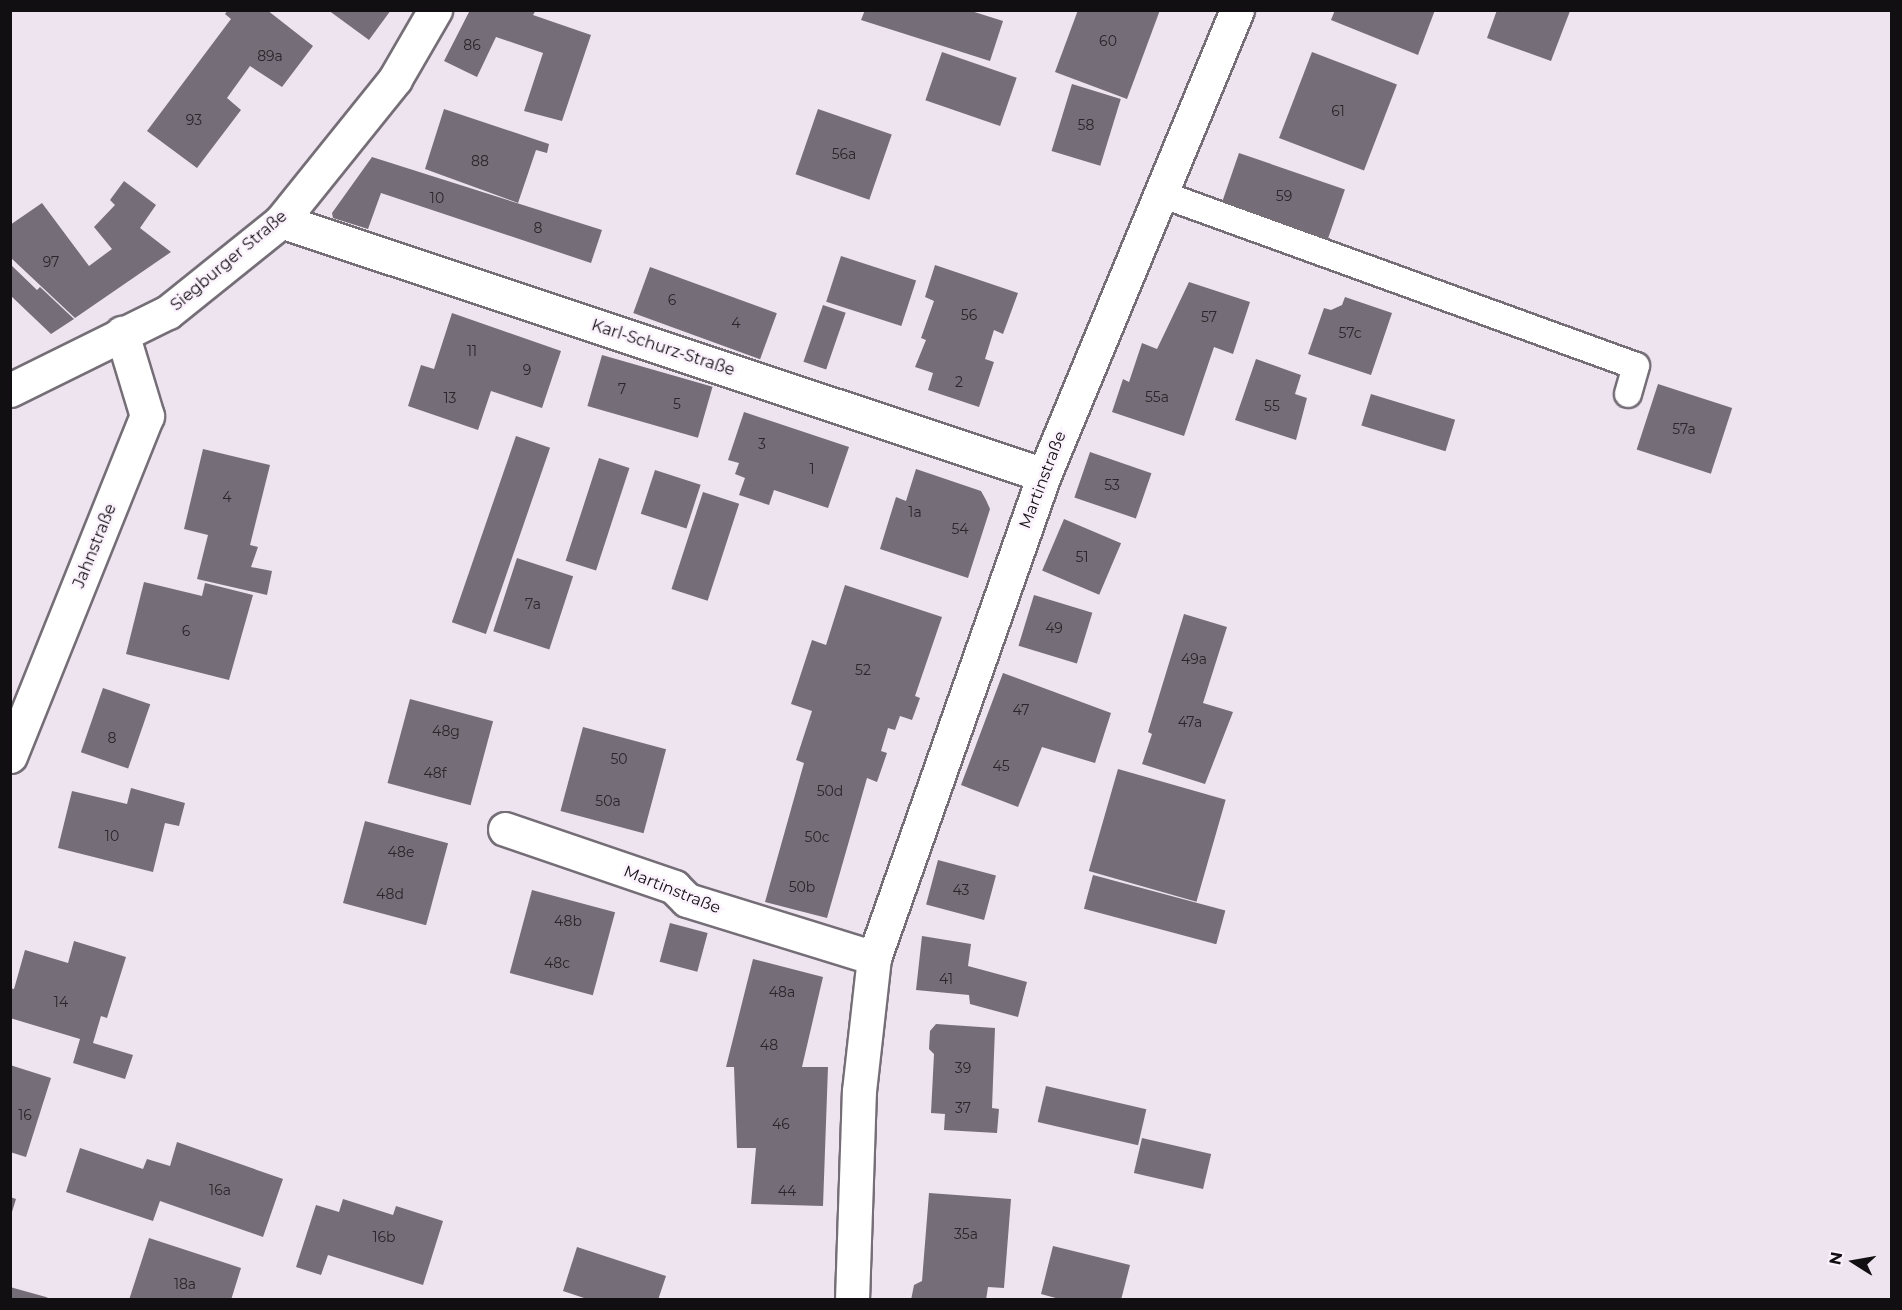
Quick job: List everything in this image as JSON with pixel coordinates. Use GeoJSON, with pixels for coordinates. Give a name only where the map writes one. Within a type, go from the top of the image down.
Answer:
{"type":"FeatureCollection","features":[{"type":"Feature","properties":{"kind":"street","name":"Siegburger Straße"},"geometry":{"type":"LineString","coordinates":[[10,390],[168,312],[281,221],[395,79],[435,10]]}},
{"type":"Feature","properties":{"kind":"street","name":"Martinstraße"},"geometry":{"type":"LineString","coordinates":[[852,1299],[859,1091],[874,958],[1044,475],[1237,10]]}},
{"type":"Feature","properties":{"kind":"street","name":"Karl-Schurz-Straße"},"geometry":{"type":"LineString","coordinates":[[281,221],[1044,475]]}},
{"type":"Feature","properties":{"kind":"street","name":"Jahnstraße"},"geometry":{"type":"LineString","coordinates":[[10,756],[147,416],[122,333]]}},
{"type":"Feature","properties":{"kind":"street","name":"Martinstraße"},"geometry":{"type":"LineString","coordinates":[[505,829],[674,887],[687,900],[874,958]]}},
{"type":"Feature","properties":{"kind":"lane"},"geometry":{"type":"LineString","coordinates":[[1161,194],[1636,366],[1629,394]]}},
{"type":"Feature","properties":{"kind":"building"},"geometry":{"type":"Polygon","coordinates":[[[228,10],[267,10],[313,46],[282,87],[250,66],[227,98],[241,110],[197,168],[147,131],[231,19],[225,14],[228,10]]]}},
{"type":"Feature","properties":{"kind":"building"},"geometry":{"type":"Polygon","coordinates":[[[328,10],[391,10],[369,40],[328,10]]]}},
{"type":"Feature","properties":{"kind":"building"},"geometry":{"type":"Polygon","coordinates":[[[470,10],[536,10],[533,15],[591,35],[562,121],[524,111],[543,53],[496,37],[477,77],[444,61],[470,10]]]}},
{"type":"Feature","properties":{"kind":"building"},"geometry":{"type":"Polygon","coordinates":[[[865,10],[968,10],[1003,21],[990,61],[861,20],[865,10]]]}},
{"type":"Feature","properties":{"kind":"building"},"geometry":{"type":"Polygon","coordinates":[[[1078,10],[1160,10],[1127,99],[1055,72],[1078,10]]]}},
{"type":"Feature","properties":{"kind":"building"},"geometry":{"type":"Polygon","coordinates":[[[1335,10],[1435,10],[1418,55],[1331,20],[1335,10]]]}},
{"type":"Feature","properties":{"kind":"building"},"geometry":{"type":"Polygon","coordinates":[[[1497,10],[1570,11],[1551,61],[1487,38],[1497,10]]]}},
{"type":"Feature","properties":{"kind":"building"},"geometry":{"type":"Polygon","coordinates":[[[942,52],[1017,78],[1000,126],[925,100],[942,52]]]}},
{"type":"Feature","properties":{"kind":"building"},"geometry":{"type":"Polygon","coordinates":[[[1312,52],[1397,85],[1364,171],[1279,138],[1312,52]]]}},
{"type":"Feature","properties":{"kind":"building"},"geometry":{"type":"Polygon","coordinates":[[[1072,84],[1121,99],[1100,166],[1052,151],[1072,84]]]}},
{"type":"Feature","properties":{"kind":"building"},"geometry":{"type":"Polygon","coordinates":[[[444,109],[549,144],[547,153],[536,150],[518,203],[425,169],[444,109]]]}},
{"type":"Feature","properties":{"kind":"building"},"geometry":{"type":"Polygon","coordinates":[[[818,109],[892,134],[869,200],[796,174],[818,109]]]}},
{"type":"Feature","properties":{"kind":"building"},"geometry":{"type":"Polygon","coordinates":[[[1239,153],[1345,189],[1328,239],[1222,202],[1239,153]]]}},
{"type":"Feature","properties":{"kind":"building"},"geometry":{"type":"Polygon","coordinates":[[[372,157],[602,230],[591,263],[381,193],[368,229],[333,218],[332,213],[372,157]]]}},
{"type":"Feature","properties":{"kind":"building"},"geometry":{"type":"Polygon","coordinates":[[[124,181],[156,205],[140,228],[171,252],[75,318],[10,257],[10,225],[42,203],[89,266],[112,249],[94,227],[115,205],[110,200],[124,181]]]}},
{"type":"Feature","properties":{"kind":"building"},"geometry":{"type":"Polygon","coordinates":[[[841,256],[916,280],[901,326],[826,302],[841,256]]]}},
{"type":"Feature","properties":{"kind":"building"},"geometry":{"type":"Polygon","coordinates":[[[10,264],[37,290],[40,287],[74,319],[51,334],[10,295],[10,264]]]}},
{"type":"Feature","properties":{"kind":"building"},"geometry":{"type":"Polygon","coordinates":[[[935,265],[1018,293],[1003,334],[994,330],[985,359],[994,362],[979,407],[928,390],[933,373],[915,367],[926,340],[921,338],[934,301],[925,297],[935,265]]]}},
{"type":"Feature","properties":{"kind":"building"},"geometry":{"type":"Polygon","coordinates":[[[650,267],[777,313],[760,359],[633,313],[650,267]]]}},
{"type":"Feature","properties":{"kind":"building"},"geometry":{"type":"Polygon","coordinates":[[[1189,282],[1250,302],[1233,354],[1214,347],[1184,436],[1112,412],[1123,379],[1129,382],[1142,343],[1157,349],[1189,282]]]}},
{"type":"Feature","properties":{"kind":"building"},"geometry":{"type":"Polygon","coordinates":[[[1345,297],[1392,313],[1371,375],[1308,354],[1324,308],[1331,310],[1342,305],[1345,297]]]}},
{"type":"Feature","properties":{"kind":"building"},"geometry":{"type":"Polygon","coordinates":[[[823,305],[846,313],[826,370],[803,362],[823,305]]]}},
{"type":"Feature","properties":{"kind":"building"},"geometry":{"type":"Polygon","coordinates":[[[452,313],[561,351],[542,408],[491,391],[478,430],[408,406],[421,365],[434,369],[452,313]]]}},
{"type":"Feature","properties":{"kind":"building"},"geometry":{"type":"Polygon","coordinates":[[[602,355],[713,387],[698,438],[587,406],[602,355]]]}},
{"type":"Feature","properties":{"kind":"building"},"geometry":{"type":"Polygon","coordinates":[[[1256,359],[1301,375],[1295,394],[1307,398],[1296,440],[1235,420],[1256,359]]]}},
{"type":"Feature","properties":{"kind":"building"},"geometry":{"type":"Polygon","coordinates":[[[1658,384],[1732,408],[1711,474],[1637,450],[1658,384]]]}},
{"type":"Feature","properties":{"kind":"building"},"geometry":{"type":"Polygon","coordinates":[[[1371,394],[1455,420],[1446,451],[1361,426],[1371,394]]]}},
{"type":"Feature","properties":{"kind":"building"},"geometry":{"type":"Polygon","coordinates":[[[744,412],[849,447],[828,508],[774,490],[769,505],[739,495],[745,478],[735,474],[739,463],[728,460],[744,412]]]}},
{"type":"Feature","properties":{"kind":"building"},"geometry":{"type":"Polygon","coordinates":[[[516,436],[550,448],[486,634],[452,622],[516,436]]]}},
{"type":"Feature","properties":{"kind":"building"},"geometry":{"type":"Polygon","coordinates":[[[203,449],[270,465],[250,545],[258,547],[251,567],[272,571],[267,595],[197,579],[208,535],[184,529],[203,449]]]}},
{"type":"Feature","properties":{"kind":"building"},"geometry":{"type":"Polygon","coordinates":[[[1090,452],[1151,473],[1136,519],[1074,497],[1090,452]]]}},
{"type":"Feature","properties":{"kind":"building"},"geometry":{"type":"Polygon","coordinates":[[[599,458],[629,468],[596,571],[566,561],[599,458]]]}},
{"type":"Feature","properties":{"kind":"building"},"geometry":{"type":"Polygon","coordinates":[[[916,469],[981,491],[986,500],[990,509],[968,578],[880,549],[896,497],[906,501],[916,469]]]}},
{"type":"Feature","properties":{"kind":"building"},"geometry":{"type":"Polygon","coordinates":[[[655,470],[701,485],[686,529],[641,514],[655,470]]]}},
{"type":"Feature","properties":{"kind":"building"},"geometry":{"type":"Polygon","coordinates":[[[703,492],[739,504],[708,601],[671,589],[703,492]]]}},
{"type":"Feature","properties":{"kind":"building"},"geometry":{"type":"Polygon","coordinates":[[[1064,519],[1121,543],[1099,595],[1042,571],[1064,519]]]}},
{"type":"Feature","properties":{"kind":"building"},"geometry":{"type":"Polygon","coordinates":[[[517,558],[573,576],[549,649],[493,631],[517,558]]]}},
{"type":"Feature","properties":{"kind":"building"},"geometry":{"type":"Polygon","coordinates":[[[144,582],[202,596],[205,583],[253,595],[229,680],[126,654],[144,582]]]}},
{"type":"Feature","properties":{"kind":"building"},"geometry":{"type":"Polygon","coordinates":[[[845,585],[942,617],[915,696],[920,698],[912,720],[900,716],[895,730],[888,728],[881,751],[887,753],[877,782],[867,778],[827,918],[765,902],[804,763],[796,760],[812,711],[791,704],[812,640],[826,645],[845,585]]]}},
{"type":"Feature","properties":{"kind":"building"},"geometry":{"type":"Polygon","coordinates":[[[1034,595],[1092,613],[1077,664],[1019,646],[1034,595]]]}},
{"type":"Feature","properties":{"kind":"building"},"geometry":{"type":"Polygon","coordinates":[[[1184,614],[1227,627],[1203,703],[1233,712],[1205,784],[1142,764],[1152,734],[1148,732],[1184,614]]]}},
{"type":"Feature","properties":{"kind":"building"},"geometry":{"type":"Polygon","coordinates":[[[1003,673],[1111,713],[1095,763],[1042,747],[1018,807],[961,785],[1003,673]]]}},
{"type":"Feature","properties":{"kind":"building"},"geometry":{"type":"Polygon","coordinates":[[[103,688],[150,704],[128,769],[81,752],[103,688]]]}},
{"type":"Feature","properties":{"kind":"building"},"geometry":{"type":"Polygon","coordinates":[[[410,699],[493,721],[471,805],[387,783],[410,699]]]}},
{"type":"Feature","properties":{"kind":"building"},"geometry":{"type":"Polygon","coordinates":[[[583,727],[666,749],[644,833],[560,811],[583,727]]]}},
{"type":"Feature","properties":{"kind":"building"},"geometry":{"type":"Polygon","coordinates":[[[1118,769],[1226,800],[1196,902],[1089,871],[1118,769]]]}},
{"type":"Feature","properties":{"kind":"building"},"geometry":{"type":"Polygon","coordinates":[[[131,788],[185,803],[179,826],[165,823],[153,872],[58,848],[72,791],[127,804],[131,788]]]}},
{"type":"Feature","properties":{"kind":"building"},"geometry":{"type":"Polygon","coordinates":[[[365,821],[448,843],[426,925],[343,903],[365,821]]]}},
{"type":"Feature","properties":{"kind":"building"},"geometry":{"type":"Polygon","coordinates":[[[938,860],[996,876],[984,920],[926,904],[938,860]]]}},
{"type":"Feature","properties":{"kind":"building"},"geometry":{"type":"Polygon","coordinates":[[[1093,875],[1225,910],[1216,944],[1084,909],[1093,875]]]}},
{"type":"Feature","properties":{"kind":"building"},"geometry":{"type":"Polygon","coordinates":[[[532,890],[615,912],[593,995],[510,973],[532,890]]]}},
{"type":"Feature","properties":{"kind":"building"},"geometry":{"type":"Polygon","coordinates":[[[670,923],[708,933],[697,972],[660,962],[670,923]]]}},
{"type":"Feature","properties":{"kind":"building"},"geometry":{"type":"Polygon","coordinates":[[[922,936],[971,944],[968,966],[1027,982],[1018,1017],[970,1004],[969,995],[916,990],[922,936]]]}},
{"type":"Feature","properties":{"kind":"building"},"geometry":{"type":"Polygon","coordinates":[[[74,941],[126,957],[107,1018],[101,1016],[93,1043],[133,1055],[125,1079],[73,1063],[80,1039],[10,1018],[10,988],[14,989],[25,950],[68,963],[74,941]]]}},
{"type":"Feature","properties":{"kind":"building"},"geometry":{"type":"Polygon","coordinates":[[[753,959],[823,977],[802,1067],[828,1067],[823,1206],[751,1204],[756,1148],[737,1148],[734,1067],[726,1067],[753,959]]]}},
{"type":"Feature","properties":{"kind":"building"},"geometry":{"type":"Polygon","coordinates":[[[936,1024],[995,1028],[992,1108],[999,1109],[997,1133],[944,1130],[945,1114],[931,1113],[934,1054],[929,1049],[930,1031],[936,1024]]]}},
{"type":"Feature","properties":{"kind":"building"},"geometry":{"type":"Polygon","coordinates":[[[10,1065],[51,1078],[26,1157],[10,1152],[10,1065]]]}},
{"type":"Feature","properties":{"kind":"building"},"geometry":{"type":"Polygon","coordinates":[[[1046,1086],[1146,1109],[1138,1145],[1038,1122],[1046,1086]]]}},
{"type":"Feature","properties":{"kind":"building"},"geometry":{"type":"Polygon","coordinates":[[[1142,1138],[1211,1154],[1203,1189],[1134,1173],[1142,1138]]]}},
{"type":"Feature","properties":{"kind":"building"},"geometry":{"type":"Polygon","coordinates":[[[177,1142],[283,1179],[263,1237],[160,1201],[153,1221],[66,1192],[80,1148],[143,1169],[147,1159],[170,1166],[177,1142]]]}},
{"type":"Feature","properties":{"kind":"building"},"geometry":{"type":"Polygon","coordinates":[[[929,1193],[1011,1199],[1004,1288],[988,1287],[986,1300],[911,1300],[914,1285],[922,1281],[929,1193]]]}},
{"type":"Feature","properties":{"kind":"building"},"geometry":{"type":"Polygon","coordinates":[[[10,1197],[16,1199],[11,1215],[10,1215],[10,1197]]]}},
{"type":"Feature","properties":{"kind":"building"},"geometry":{"type":"Polygon","coordinates":[[[343,1199],[393,1215],[396,1206],[443,1221],[423,1285],[328,1255],[321,1275],[296,1267],[316,1205],[339,1212],[343,1199]]]}},
{"type":"Feature","properties":{"kind":"building"},"geometry":{"type":"Polygon","coordinates":[[[149,1238],[241,1268],[231,1300],[129,1300],[149,1238]]]}},
{"type":"Feature","properties":{"kind":"building"},"geometry":{"type":"Polygon","coordinates":[[[1053,1246],[1130,1265],[1121,1300],[1063,1300],[1041,1294],[1053,1246]]]}},
{"type":"Feature","properties":{"kind":"building"},"geometry":{"type":"Polygon","coordinates":[[[577,1247],[666,1276],[658,1300],[590,1300],[563,1291],[577,1247]]]}},
{"type":"Feature","properties":{"kind":"building"},"geometry":{"type":"Polygon","coordinates":[[[10,1287],[46,1297],[52,1300],[10,1300],[10,1287]]]}}]}
